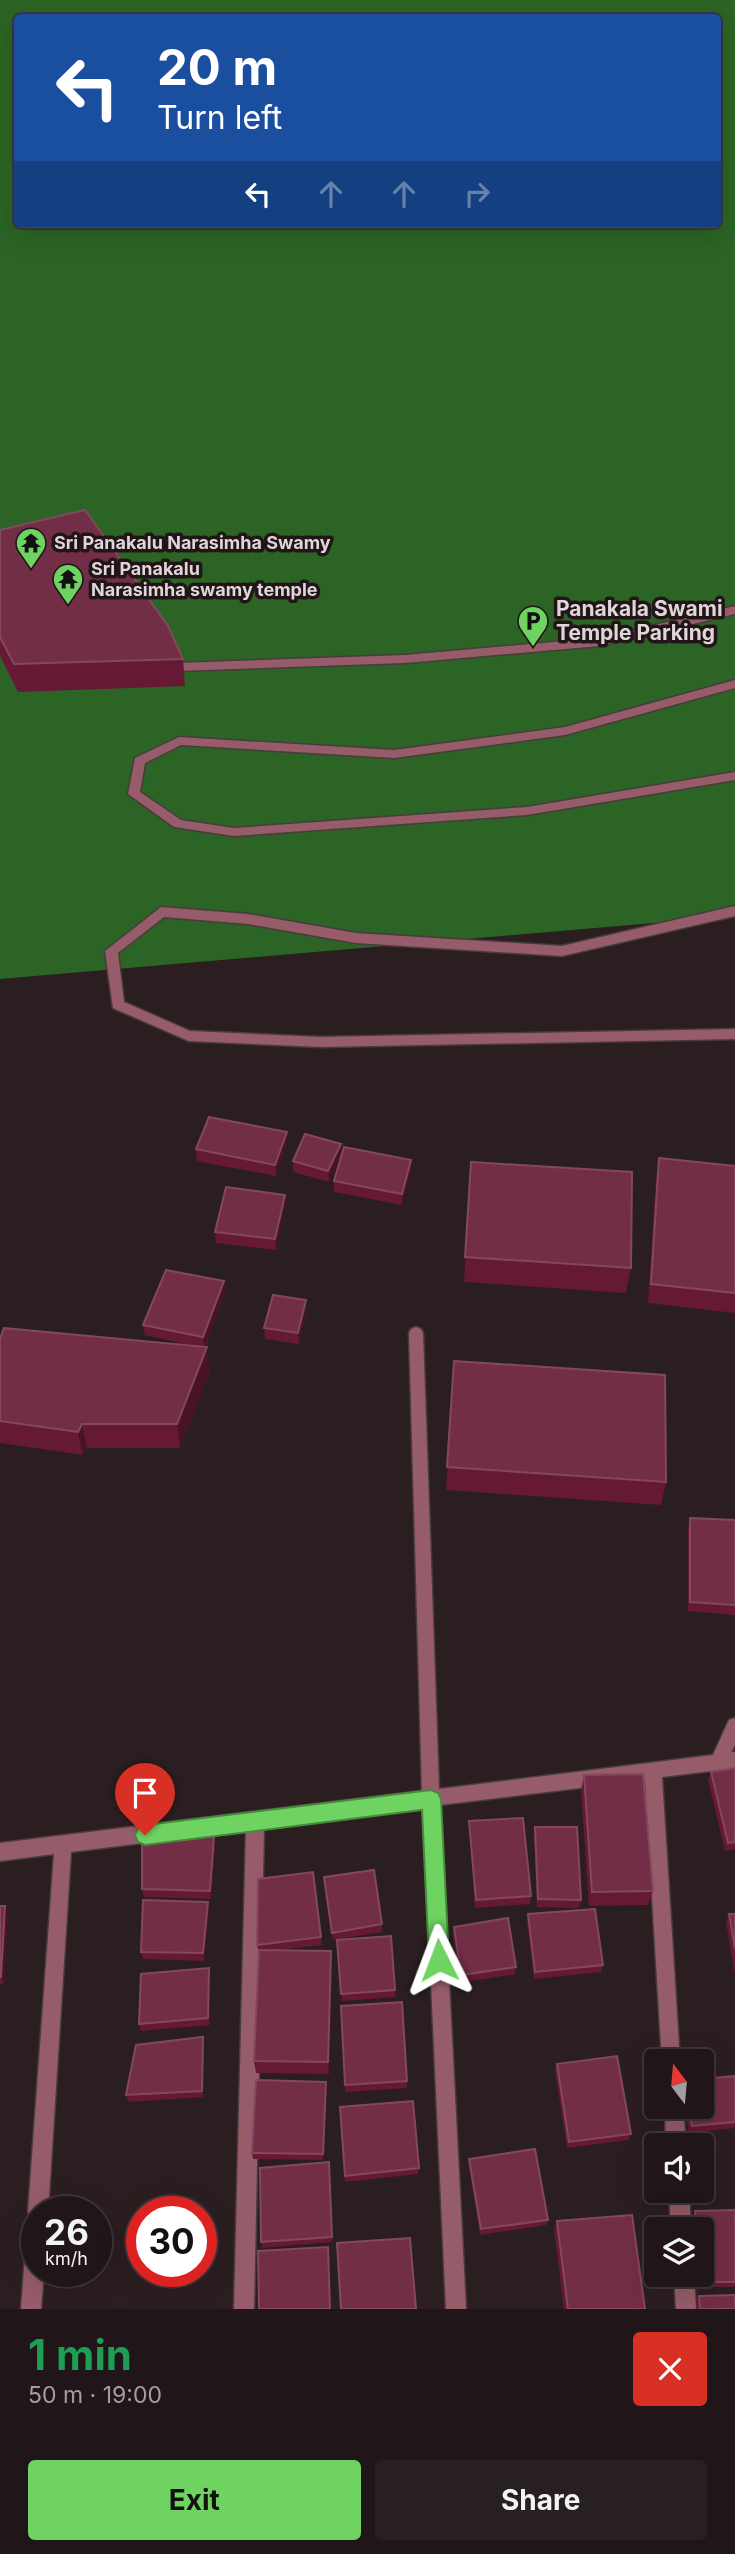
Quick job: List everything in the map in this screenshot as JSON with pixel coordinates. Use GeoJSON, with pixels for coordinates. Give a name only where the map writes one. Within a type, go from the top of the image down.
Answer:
{"type":"FeatureCollection","features":[{"type":"Feature","properties":{"kind":"street"},"geometry":{"type":"LineString","coordinates":[[177,667],[405,659],[600,642],[735,610]]}},
{"type":"Feature","properties":{"kind":"street"},"geometry":{"type":"LineString","coordinates":[[735,684],[565,731],[394,754],[179,741],[139,761],[134,794],[178,824],[234,832],[527,811],[735,776]]}},
{"type":"Feature","properties":{"kind":"street"},"geometry":{"type":"LineString","coordinates":[[735,911],[562,951],[356,938],[248,919],[161,912],[111,951],[118,1005],[190,1036],[321,1042],[735,1034]]}},
{"type":"Feature","properties":{"kind":"street"},"geometry":{"type":"LineString","coordinates":[[416,1333],[431,1799],[456,2309]]}},
{"type":"Feature","properties":{"kind":"street"},"geometry":{"type":"LineString","coordinates":[[0,1852],[726,1761],[735,1726]]}},
{"type":"Feature","properties":{"kind":"street"},"geometry":{"type":"LineString","coordinates":[[653,1771],[670,2049]]}},
{"type":"Feature","properties":{"kind":"street"},"geometry":{"type":"LineString","coordinates":[[244,2309],[255,1822]]}},
{"type":"Feature","properties":{"kind":"street"},"geometry":{"type":"LineString","coordinates":[[39,2196],[63,1844]]}},
{"type":"Feature","properties":{"kind":"street"},"geometry":{"type":"LineString","coordinates":[[31,2309],[33,2287]]}},
{"type":"Feature","properties":{"kind":"street"},"geometry":{"type":"LineString","coordinates":[[685,2287],[686,2309]]}},
{"type":"Feature","properties":{"kind":"green space"},"geometry":{"type":"Polygon","coordinates":[[[0,0],[735,0],[735,916],[0,979],[0,0]]]}},
{"type":"Feature","properties":{"kind":"building","name":"Sri Panakalu Narasimha swamy temple"},"geometry":{"type":"Polygon","coordinates":[[[85,510],[168,626],[183,659],[14,664],[0,637],[0,530],[85,510]]]}},
{"type":"Feature","properties":{"kind":"building"},"geometry":{"type":"Polygon","coordinates":[[[209,1117],[287,1132],[275,1165],[196,1149],[209,1117]]]}},
{"type":"Feature","properties":{"kind":"building"},"geometry":{"type":"Polygon","coordinates":[[[305,1134],[341,1144],[328,1171],[293,1161],[305,1134]]]}},
{"type":"Feature","properties":{"kind":"building"},"geometry":{"type":"Polygon","coordinates":[[[344,1147],[411,1160],[402,1194],[334,1181],[344,1147]]]}},
{"type":"Feature","properties":{"kind":"building"},"geometry":{"type":"Polygon","coordinates":[[[659,1158],[735,1166],[735,1293],[651,1284],[659,1158]]]}},
{"type":"Feature","properties":{"kind":"building"},"geometry":{"type":"Polygon","coordinates":[[[471,1162],[632,1172],[631,1268],[465,1257],[471,1162]]]}},
{"type":"Feature","properties":{"kind":"building"},"geometry":{"type":"Polygon","coordinates":[[[226,1187],[285,1195],[275,1239],[215,1232],[226,1187]]]}},
{"type":"Feature","properties":{"kind":"building"},"geometry":{"type":"Polygon","coordinates":[[[166,1270],[224,1281],[203,1337],[143,1325],[166,1270]]]}},
{"type":"Feature","properties":{"kind":"building"},"geometry":{"type":"Polygon","coordinates":[[[273,1295],[306,1300],[298,1333],[264,1328],[273,1295]]]}},
{"type":"Feature","properties":{"kind":"building"},"geometry":{"type":"Polygon","coordinates":[[[4,1328],[207,1347],[177,1424],[82,1424],[78,1432],[0,1421],[0,1339],[4,1328]]]}},
{"type":"Feature","properties":{"kind":"building"},"geometry":{"type":"Polygon","coordinates":[[[454,1361],[665,1375],[666,1482],[447,1467],[454,1361]]]}},
{"type":"Feature","properties":{"kind":"building"},"geometry":{"type":"Polygon","coordinates":[[[690,1518],[735,1520],[735,1605],[690,1602],[690,1518]]]}},
{"type":"Feature","properties":{"kind":"building"},"geometry":{"type":"Polygon","coordinates":[[[735,1768],[735,1842],[728,1843],[711,1772],[735,1768]]]}},
{"type":"Feature","properties":{"kind":"building"},"geometry":{"type":"Polygon","coordinates":[[[643,1774],[653,1891],[592,1892],[584,1775],[643,1774]]]}},
{"type":"Feature","properties":{"kind":"building"},"geometry":{"type":"Polygon","coordinates":[[[523,1818],[531,1896],[476,1900],[469,1821],[523,1818]]]}},
{"type":"Feature","properties":{"kind":"building"},"geometry":{"type":"Polygon","coordinates":[[[535,1827],[577,1827],[581,1900],[538,1899],[535,1827]]]}},
{"type":"Feature","properties":{"kind":"building"},"geometry":{"type":"Polygon","coordinates":[[[214,1836],[210,1891],[142,1889],[142,1845],[214,1836]]]}},
{"type":"Feature","properties":{"kind":"building"},"geometry":{"type":"Polygon","coordinates":[[[374,1870],[382,1924],[332,1933],[324,1877],[374,1870]]]}},
{"type":"Feature","properties":{"kind":"building"},"geometry":{"type":"Polygon","coordinates":[[[313,1872],[321,1937],[257,1945],[258,1879],[313,1872]]]}},
{"type":"Feature","properties":{"kind":"building"},"geometry":{"type":"Polygon","coordinates":[[[143,1900],[208,1902],[203,1953],[141,1952],[143,1900]]]}},
{"type":"Feature","properties":{"kind":"building"},"geometry":{"type":"Polygon","coordinates":[[[0,1906],[5,1906],[1,1977],[0,1977],[0,1906]]]}},
{"type":"Feature","properties":{"kind":"building"},"geometry":{"type":"Polygon","coordinates":[[[595,1909],[603,1965],[535,1972],[528,1914],[595,1909]]]}},
{"type":"Feature","properties":{"kind":"building"},"geometry":{"type":"Polygon","coordinates":[[[729,1914],[735,1914],[735,1949],[729,1914]]]}},
{"type":"Feature","properties":{"kind":"building"},"geometry":{"type":"Polygon","coordinates":[[[508,1918],[516,1967],[461,1975],[454,1927],[508,1918]]]}},
{"type":"Feature","properties":{"kind":"building"},"geometry":{"type":"Polygon","coordinates":[[[391,1936],[395,1990],[341,1994],[337,1940],[391,1936]]]}},
{"type":"Feature","properties":{"kind":"building"},"geometry":{"type":"Polygon","coordinates":[[[259,1950],[331,1951],[328,2062],[254,2061],[259,1950]]]}},
{"type":"Feature","properties":{"kind":"building"},"geometry":{"type":"Polygon","coordinates":[[[209,1968],[208,2018],[139,2024],[141,1974],[209,1968]]]}},
{"type":"Feature","properties":{"kind":"building"},"geometry":{"type":"Polygon","coordinates":[[[402,2002],[407,2081],[345,2085],[341,2006],[402,2002]]]}},
{"type":"Feature","properties":{"kind":"building"},"geometry":{"type":"Polygon","coordinates":[[[203,2037],[202,2091],[126,2095],[136,2045],[203,2037]]]}},
{"type":"Feature","properties":{"kind":"building"},"geometry":{"type":"Polygon","coordinates":[[[617,2056],[631,2134],[569,2142],[557,2064],[617,2056]]]}},
{"type":"Feature","properties":{"kind":"building"},"geometry":{"type":"Polygon","coordinates":[[[735,2076],[735,2122],[692,2126],[691,2119],[714,2119],[714,2078],[735,2076]]]}},
{"type":"Feature","properties":{"kind":"building"},"geometry":{"type":"Polygon","coordinates":[[[256,2080],[326,2082],[323,2154],[252,2153],[256,2080]]]}},
{"type":"Feature","properties":{"kind":"building"},"geometry":{"type":"Polygon","coordinates":[[[413,2101],[419,2168],[345,2176],[340,2107],[413,2101]]]}},
{"type":"Feature","properties":{"kind":"building"},"geometry":{"type":"Polygon","coordinates":[[[535,2149],[548,2220],[481,2229],[469,2159],[535,2149]]]}},
{"type":"Feature","properties":{"kind":"building"},"geometry":{"type":"Polygon","coordinates":[[[329,2162],[332,2237],[261,2242],[260,2168],[329,2162]]]}},
{"type":"Feature","properties":{"kind":"building"},"geometry":{"type":"Polygon","coordinates":[[[735,2210],[735,2282],[714,2282],[714,2217],[696,2217],[695,2211],[735,2210]]]}},
{"type":"Feature","properties":{"kind":"building"},"geometry":{"type":"Polygon","coordinates":[[[632,2215],[645,2309],[568,2309],[557,2221],[632,2215]]]}},
{"type":"Feature","properties":{"kind":"building"},"geometry":{"type":"Polygon","coordinates":[[[410,2238],[416,2309],[341,2309],[337,2243],[410,2238]]]}},
{"type":"Feature","properties":{"kind":"building"},"geometry":{"type":"Polygon","coordinates":[[[328,2247],[330,2309],[259,2309],[258,2251],[328,2247]]]}},
{"type":"Feature","properties":{"kind":"building"},"geometry":{"type":"Polygon","coordinates":[[[735,2295],[735,2309],[700,2309],[699,2296],[735,2295]]]}},
{"type":"Feature","properties":{"kind":"place","name":"Sri Panakalu Narasimha Swamy"},"geometry":{"type":"Point","coordinates":[31,570]}},
{"type":"Feature","properties":{"kind":"place","name":"Sri Panakalu Narasimha swamy temple"},"geometry":{"type":"Point","coordinates":[68,606]}},
{"type":"Feature","properties":{"kind":"place","name":"Panakala Swami Temple Parking"},"geometry":{"type":"Point","coordinates":[533,648]}},
{"type":"Feature","properties":{"kind":"route"},"geometry":{"type":"LineString","coordinates":[[145,1835],[431,1799],[439,1960]]}}]}
